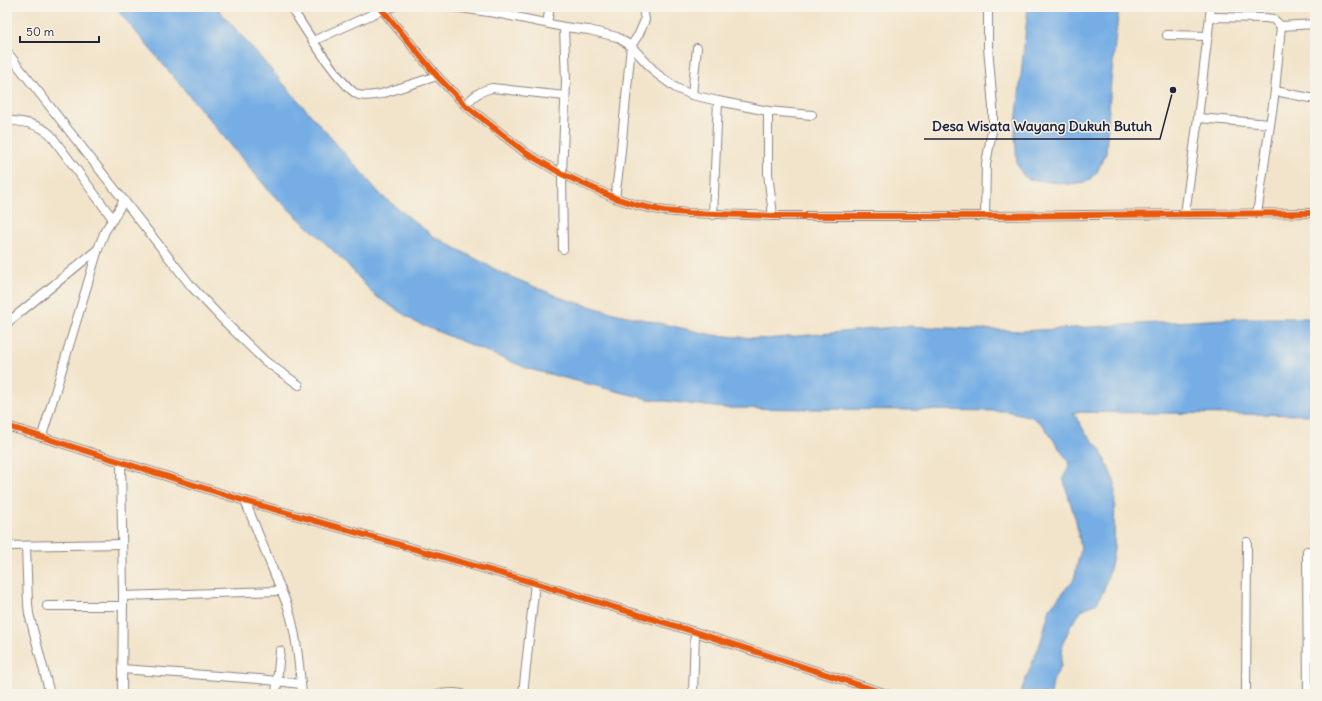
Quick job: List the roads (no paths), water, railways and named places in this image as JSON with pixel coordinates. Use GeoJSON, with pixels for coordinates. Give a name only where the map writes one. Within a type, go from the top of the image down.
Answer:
{"type":"FeatureCollection","features":[{"type":"Feature","properties":{"kind":"street"},"geometry":{"type":"LineString","coordinates":[[291,7],[333,68],[358,95],[372,96],[437,76]]}},
{"type":"Feature","properties":{"kind":"street"},"geometry":{"type":"LineString","coordinates":[[313,41],[381,8],[393,7]]}},
{"type":"Feature","properties":{"kind":"street"},"geometry":{"type":"LineString","coordinates":[[453,7],[491,10],[564,28],[589,30],[617,37],[631,46],[657,74],[667,82],[692,95],[768,111],[812,115]]}},
{"type":"Feature","properties":{"kind":"street"},"geometry":{"type":"LineString","coordinates":[[547,23],[550,7]]}},
{"type":"Feature","properties":{"kind":"street"},"geometry":{"type":"LineString","coordinates":[[615,198],[631,46],[639,34],[645,20],[643,7]]}},
{"type":"Feature","properties":{"kind":"street"},"geometry":{"type":"LineString","coordinates":[[985,216],[986,164],[993,125],[988,46],[988,7]]}},
{"type":"Feature","properties":{"kind":"street"},"geometry":{"type":"LineString","coordinates":[[1185,214],[1198,118],[1205,51],[1212,7]]}},
{"type":"Feature","properties":{"kind":"street"},"geometry":{"type":"LineString","coordinates":[[381,8],[437,76],[465,105],[526,153],[562,174],[615,198],[664,211],[713,215],[773,216],[1315,213]]}},
{"type":"Feature","properties":{"kind":"street"},"geometry":{"type":"LineString","coordinates":[[1211,17],[1265,18],[1272,19],[1281,26],[1315,24]]}},
{"type":"Feature","properties":{"kind":"street"},"geometry":{"type":"LineString","coordinates":[[1257,214],[1275,91],[1281,26]]}},
{"type":"Feature","properties":{"kind":"street"},"geometry":{"type":"LineString","coordinates":[[563,249],[562,174],[565,96],[564,28]]}},
{"type":"Feature","properties":{"kind":"street"},"geometry":{"type":"LineString","coordinates":[[1167,35],[1208,36]]}},
{"type":"Feature","properties":{"kind":"street"},"geometry":{"type":"LineString","coordinates":[[692,95],[697,48]]}},
{"type":"Feature","properties":{"kind":"street"},"geometry":{"type":"LineString","coordinates":[[7,52],[192,286],[226,323],[265,361],[299,385]]}},
{"type":"Feature","properties":{"kind":"street"},"geometry":{"type":"LineString","coordinates":[[465,105],[483,90],[492,88],[565,96]]}},
{"type":"Feature","properties":{"kind":"street"},"geometry":{"type":"LineString","coordinates":[[1275,91],[1315,99]]}},
{"type":"Feature","properties":{"kind":"street"},"geometry":{"type":"LineString","coordinates":[[713,215],[718,101]]}},
{"type":"Feature","properties":{"kind":"street"},"geometry":{"type":"LineString","coordinates":[[768,111],[768,173],[773,216]]}},
{"type":"Feature","properties":{"kind":"street"},"geometry":{"type":"LineString","coordinates":[[1198,118],[1270,124]]}},
{"type":"Feature","properties":{"kind":"street"},"geometry":{"type":"LineString","coordinates":[[7,120],[37,125],[50,134],[113,219]]}},
{"type":"Feature","properties":{"kind":"street"},"geometry":{"type":"LineString","coordinates":[[42,436],[98,250],[105,231],[124,200]]}},
{"type":"Feature","properties":{"kind":"street"},"geometry":{"type":"LineString","coordinates":[[7,323],[98,250]]}},
{"type":"Feature","properties":{"kind":"street"},"geometry":{"type":"LineString","coordinates":[[7,426],[245,501],[535,583],[887,694]]}},
{"type":"Feature","properties":{"kind":"street"},"geometry":{"type":"LineString","coordinates":[[121,462],[123,596],[122,694]]}},
{"type":"Feature","properties":{"kind":"street"},"geometry":{"type":"LineString","coordinates":[[245,501],[293,624],[297,644],[302,694]]}},
{"type":"Feature","properties":{"kind":"street"},"geometry":{"type":"LineString","coordinates":[[1246,694],[1247,542]]}},
{"type":"Feature","properties":{"kind":"street"},"geometry":{"type":"LineString","coordinates":[[7,546],[122,544]]}},
{"type":"Feature","properties":{"kind":"street"},"geometry":{"type":"LineString","coordinates":[[26,546],[29,614],[50,694]]}},
{"type":"Feature","properties":{"kind":"street"},"geometry":{"type":"LineString","coordinates":[[1307,551],[1308,694]]}},
{"type":"Feature","properties":{"kind":"street"},"geometry":{"type":"LineString","coordinates":[[523,694],[535,583]]}},
{"type":"Feature","properties":{"kind":"street"},"geometry":{"type":"LineString","coordinates":[[123,596],[280,591]]}},
{"type":"Feature","properties":{"kind":"street"},"geometry":{"type":"LineString","coordinates":[[47,606],[123,606]]}},
{"type":"Feature","properties":{"kind":"street"},"geometry":{"type":"LineString","coordinates":[[693,694],[694,632]]}},
{"type":"Feature","properties":{"kind":"street"},"geometry":{"type":"LineString","coordinates":[[276,694],[276,681],[280,651]]}},
{"type":"Feature","properties":{"kind":"street"},"geometry":{"type":"LineString","coordinates":[[122,669],[301,684]]}},
{"type":"Feature","properties":{"kind":"street"},"geometry":{"type":"LineString","coordinates":[[438,694],[462,694]]}},
{"type":"Feature","properties":{"kind":"water"},"geometry":{"type":"Polygon","coordinates":[[[115,7],[216,7],[382,196],[433,236],[504,274],[564,299],[614,313],[713,335],[767,339],[904,326],[1022,331],[1243,318],[1315,318],[1315,415],[1073,412],[1085,432],[1100,449],[1115,483],[1114,550],[1103,592],[1097,603],[1083,609],[1071,625],[1063,643],[1061,666],[1053,681],[1051,694],[1020,694],[1041,641],[1050,608],[1074,579],[1081,549],[1076,521],[1063,478],[1069,467],[1068,461],[1043,425],[1032,417],[1006,411],[724,408],[648,399],[529,369],[417,323],[374,295],[347,264],[271,193],[115,7]]]}},
{"type":"Feature","properties":{"kind":"water"},"geometry":{"type":"Polygon","coordinates":[[[1028,7],[1119,7],[1111,80],[1106,153],[1097,172],[1087,182],[1068,184],[1028,179],[1023,175],[1017,164],[1015,134],[1028,7]]]}},
{"type":"Feature","properties":{"kind":"place","name":"Desa Wisata Wayang Dukuh Butuh"},"geometry":{"type":"Point","coordinates":[1173,90]}}]}
